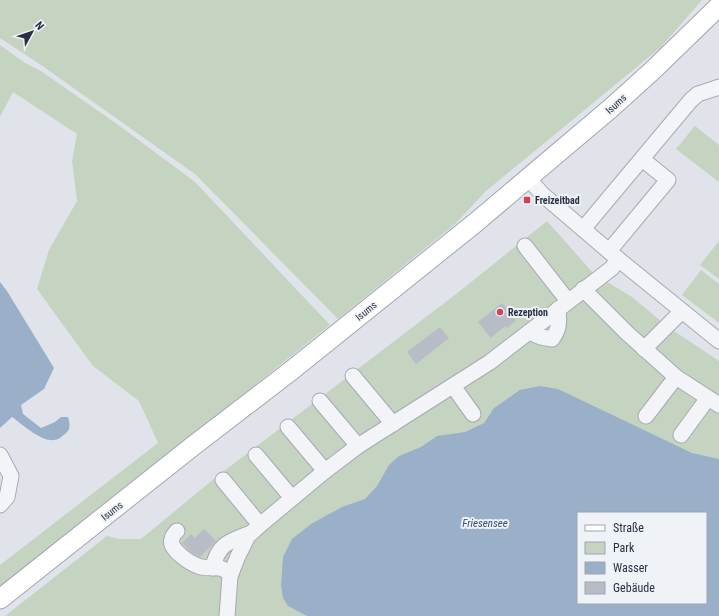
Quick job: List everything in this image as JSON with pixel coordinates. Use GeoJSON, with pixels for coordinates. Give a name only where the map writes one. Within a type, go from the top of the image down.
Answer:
{"type":"FeatureCollection","features":[{"type":"Feature","properties":{"kind":"main road","name":"Isums"},"geometry":{"type":"LineString","coordinates":[[0,599],[193,446],[292,370],[529,179],[617,103],[719,6]]}},
{"type":"Feature","properties":{"kind":"lane"},"geometry":{"type":"LineString","coordinates":[[583,229],[691,100],[698,94],[719,87]]}},
{"type":"Feature","properties":{"kind":"lane"},"geometry":{"type":"LineString","coordinates":[[227,616],[232,574],[238,556],[248,536],[255,529],[325,471],[358,446],[490,362],[612,268],[614,255],[668,180],[642,159]]}},
{"type":"Feature","properties":{"kind":"lane"},"geometry":{"type":"LineString","coordinates":[[529,179],[542,194],[583,229],[719,341]]}},
{"type":"Feature","properties":{"kind":"lane"},"geometry":{"type":"LineString","coordinates":[[524,246],[563,305]]}},
{"type":"Feature","properties":{"kind":"lane"},"geometry":{"type":"LineString","coordinates":[[584,289],[644,349],[676,377],[713,402],[681,435]]}},
{"type":"Feature","properties":{"kind":"lane"},"geometry":{"type":"LineString","coordinates":[[644,349],[682,311]]}},
{"type":"Feature","properties":{"kind":"lane"},"geometry":{"type":"LineString","coordinates":[[353,376],[393,424]]}},
{"type":"Feature","properties":{"kind":"lane"},"geometry":{"type":"LineString","coordinates":[[646,416],[676,377]]}},
{"type":"Feature","properties":{"kind":"lane"},"geometry":{"type":"LineString","coordinates":[[452,386],[473,414]]}},
{"type":"Feature","properties":{"kind":"lane"},"geometry":{"type":"LineString","coordinates":[[320,401],[358,446]]}},
{"type":"Feature","properties":{"kind":"lane"},"geometry":{"type":"LineString","coordinates":[[288,427],[325,471]]}},
{"type":"Feature","properties":{"kind":"lane"},"geometry":{"type":"LineString","coordinates":[[0,455],[11,476],[8,497],[0,505]]}},
{"type":"Feature","properties":{"kind":"lane"},"geometry":{"type":"LineString","coordinates":[[256,455],[292,498]]}},
{"type":"Feature","properties":{"kind":"lane"},"geometry":{"type":"LineString","coordinates":[[223,480],[255,529]]}},
{"type":"Feature","properties":{"kind":"lane"},"geometry":{"type":"LineString","coordinates":[[213,568],[216,553],[222,546],[255,529]]}},
{"type":"Feature","properties":{"kind":"lane"},"geometry":{"type":"LineString","coordinates":[[177,531],[172,538],[171,544],[175,550],[192,564],[200,567],[219,568],[232,574]]}},
{"type":"Feature","properties":{"kind":"green space"},"geometry":{"type":"Polygon","coordinates":[[[0,0],[702,0],[661,47],[486,191],[455,224],[338,319],[195,174],[41,65],[0,38],[0,0]]]}},
{"type":"Feature","properties":{"kind":"green space"},"geometry":{"type":"Polygon","coordinates":[[[0,45],[25,63],[41,71],[117,124],[195,182],[330,325],[0,589],[0,565],[158,443],[139,401],[93,366],[37,289],[49,250],[77,201],[72,161],[77,134],[13,92],[0,117],[0,45]]]}},
{"type":"Feature","properties":{"kind":"green space"},"geometry":{"type":"Polygon","coordinates":[[[695,126],[719,145],[719,182],[676,149],[695,126]]]}},
{"type":"Feature","properties":{"kind":"green space"},"geometry":{"type":"Polygon","coordinates":[[[547,221],[594,274],[632,297],[668,327],[719,361],[719,616],[5,616],[107,536],[119,539],[141,539],[215,478],[460,291],[547,221]]]}},
{"type":"Feature","properties":{"kind":"green space"},"geometry":{"type":"Polygon","coordinates":[[[719,241],[719,279],[700,265],[719,241]]]}},
{"type":"Feature","properties":{"kind":"green space"},"geometry":{"type":"Polygon","coordinates":[[[701,270],[719,284],[719,323],[682,295],[701,270]]]}},
{"type":"Feature","properties":{"kind":"water"},"geometry":{"type":"Polygon","coordinates":[[[0,282],[54,368],[44,389],[21,405],[23,414],[41,428],[55,422],[61,417],[68,417],[70,424],[69,428],[60,438],[49,440],[43,438],[26,428],[12,417],[0,428],[0,282]]]}},
{"type":"Feature","properties":{"kind":"water","name":"Friesensee"},"geometry":{"type":"Polygon","coordinates":[[[540,386],[558,389],[692,453],[719,459],[719,616],[307,616],[288,606],[283,598],[281,585],[283,557],[292,539],[311,524],[342,507],[365,499],[377,486],[389,465],[399,456],[421,447],[437,436],[465,432],[484,423],[494,408],[520,390],[540,386]]]}},
{"type":"Feature","properties":{"kind":"building","name":"Rezeption"},"geometry":{"type":"Polygon","coordinates":[[[502,303],[516,321],[507,328],[505,326],[491,338],[478,322],[502,303]]]}},
{"type":"Feature","properties":{"kind":"building"},"geometry":{"type":"Polygon","coordinates":[[[440,327],[449,338],[416,364],[407,352],[440,327]]]}},
{"type":"Feature","properties":{"kind":"building"},"geometry":{"type":"Polygon","coordinates":[[[204,529],[216,541],[200,557],[191,552],[182,543],[191,534],[195,538],[204,529]]]}},
{"type":"Feature","properties":{"kind":"place","name":"Freizeitbad"},"geometry":{"type":"Point","coordinates":[527,200]}},
{"type":"Feature","properties":{"kind":"place","name":"Rezeption"},"geometry":{"type":"Point","coordinates":[500,312]}}]}
